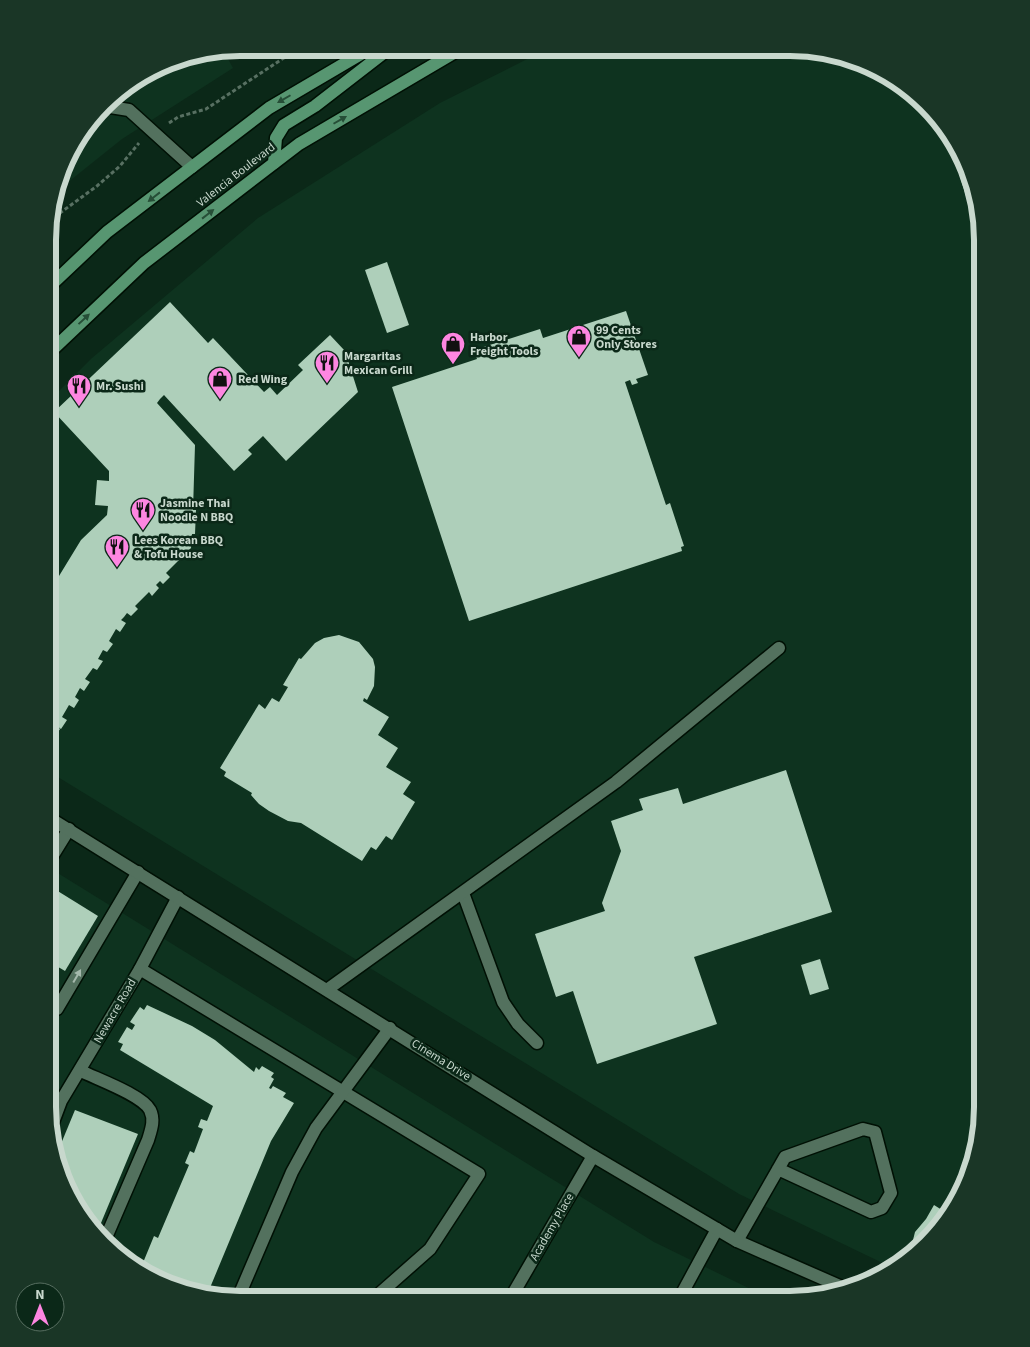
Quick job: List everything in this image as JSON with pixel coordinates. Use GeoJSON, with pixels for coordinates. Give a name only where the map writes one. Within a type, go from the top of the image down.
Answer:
{"type":"FeatureCollection","features":[{"type":"Feature","properties":{"kind":"main road"},"geometry":{"type":"LineString","coordinates":[[56,280],[107,232],[269,108],[357,56]]}},
{"type":"Feature","properties":{"kind":"main road"},"geometry":{"type":"LineString","coordinates":[[274,163],[276,138],[284,125],[314,106],[380,56]]}},
{"type":"Feature","properties":{"kind":"main road","name":"Valencia Boulevard"},"geometry":{"type":"LineString","coordinates":[[56,346],[144,264],[299,144],[448,56]]}},
{"type":"Feature","properties":{"kind":"street"},"geometry":{"type":"LineString","coordinates":[[113,107],[130,110],[192,167]]}},
{"type":"Feature","properties":{"kind":"street"},"geometry":{"type":"LineString","coordinates":[[328,989],[616,782],[779,648]]}},
{"type":"Feature","properties":{"kind":"street","name":"Cinema Drive"},"geometry":{"type":"LineString","coordinates":[[56,822],[594,1156],[737,1241],[836,1284]]}},
{"type":"Feature","properties":{"kind":"street"},"geometry":{"type":"LineString","coordinates":[[56,851],[69,829]]}},
{"type":"Feature","properties":{"kind":"street"},"geometry":{"type":"LineString","coordinates":[[56,1009],[138,872]]}},
{"type":"Feature","properties":{"kind":"street"},"geometry":{"type":"LineString","coordinates":[[463,893],[503,1002],[518,1024],[537,1043]]}},
{"type":"Feature","properties":{"kind":"street","name":"Newacre Road"},"geometry":{"type":"LineString","coordinates":[[56,1113],[61,1101],[81,1071],[140,969],[178,897]]}},
{"type":"Feature","properties":{"kind":"street"},"geometry":{"type":"LineString","coordinates":[[140,969],[344,1090],[479,1174],[430,1249],[383,1291]]}},
{"type":"Feature","properties":{"kind":"street"},"geometry":{"type":"LineString","coordinates":[[241,1291],[292,1172],[316,1128],[390,1028]]}},
{"type":"Feature","properties":{"kind":"street"},"geometry":{"type":"LineString","coordinates":[[81,1071],[143,1102],[152,1115],[153,1126],[148,1140],[107,1234]]}},
{"type":"Feature","properties":{"kind":"street"},"geometry":{"type":"LineString","coordinates":[[737,1241],[778,1169],[785,1157],[863,1129],[876,1132],[891,1192],[882,1208],[871,1212],[778,1169]]}},
{"type":"Feature","properties":{"kind":"street","name":"Academy Place"},"geometry":{"type":"LineString","coordinates":[[515,1291],[594,1156]]}},
{"type":"Feature","properties":{"kind":"street"},"geometry":{"type":"LineString","coordinates":[[683,1291],[717,1229]]}},
{"type":"Feature","properties":{"kind":"shaded area"},"geometry":{"type":"Polygon","coordinates":[[[533,56],[790,56],[814,58],[860,70],[902,94],[936,128],[960,170],[970,204],[974,240],[974,1107],[967,1155],[960,1177],[949,1199],[936,1219],[920,1237],[902,1253],[885,1264],[739,1194],[56,776],[56,394],[92,358],[258,218],[440,103],[533,56]]]}},
{"type":"Feature","properties":{"kind":"shaded area"},"geometry":{"type":"Polygon","coordinates":[[[227,57],[233,68],[122,139],[65,185],[75,159],[87,138],[110,110],[128,94],[170,70],[204,60],[227,57]]]}},
{"type":"Feature","properties":{"kind":"shaded area"},"geometry":{"type":"Polygon","coordinates":[[[56,872],[654,1242],[755,1291],[240,1291],[204,1287],[181,1281],[159,1272],[138,1260],[110,1237],[87,1209],[70,1177],[60,1143],[56,1107],[56,872]]]}},
{"type":"Feature","properties":{"kind":"building"},"geometry":{"type":"Polygon","coordinates":[[[954,157],[964,181],[972,215],[954,157]]]}},
{"type":"Feature","properties":{"kind":"building"},"geometry":{"type":"Polygon","coordinates":[[[387,262],[409,325],[387,333],[365,270],[387,262]]]}},
{"type":"Feature","properties":{"kind":"building"},"geometry":{"type":"Polygon","coordinates":[[[170,302],[208,343],[213,338],[264,392],[270,387],[277,395],[303,370],[298,365],[330,335],[345,351],[358,392],[286,461],[263,436],[248,450],[252,454],[234,471],[164,395],[160,399],[157,403],[195,445],[193,510],[196,510],[195,534],[192,534],[191,548],[166,573],[170,577],[163,584],[160,581],[156,585],[159,588],[152,596],[149,592],[135,606],[138,609],[131,616],[127,613],[121,620],[126,623],[120,632],[116,629],[109,641],[113,644],[107,652],[103,650],[98,659],[103,661],[97,670],[93,668],[85,679],[90,682],[84,691],[80,688],[75,697],[79,700],[74,708],[69,705],[62,717],[67,720],[61,729],[57,726],[60,729],[56,735],[56,581],[81,540],[107,515],[108,506],[95,505],[97,480],[109,481],[109,471],[56,414],[56,410],[170,302]]]}},
{"type":"Feature","properties":{"kind":"building"},"geometry":{"type":"Polygon","coordinates":[[[626,311],[648,375],[636,379],[638,383],[632,385],[630,380],[625,382],[666,505],[670,503],[684,546],[681,547],[682,551],[469,621],[392,387],[477,359],[474,350],[540,329],[543,338],[626,311]]]}},
{"type":"Feature","properties":{"kind":"building"},"geometry":{"type":"Polygon","coordinates":[[[339,635],[359,642],[373,659],[375,667],[374,686],[367,700],[364,698],[363,701],[389,717],[378,735],[398,748],[386,767],[411,782],[403,794],[415,802],[392,840],[386,836],[376,850],[371,847],[362,861],[301,823],[288,821],[269,811],[259,804],[251,795],[252,793],[224,776],[226,772],[220,768],[259,704],[265,709],[272,698],[279,702],[288,687],[283,685],[299,658],[301,659],[315,643],[324,638],[339,635]]]}},
{"type":"Feature","properties":{"kind":"building"},"geometry":{"type":"Polygon","coordinates":[[[786,770],[832,912],[694,957],[717,1024],[597,1064],[573,991],[556,997],[535,934],[605,911],[602,903],[621,851],[611,821],[643,810],[639,799],[678,788],[683,804],[786,770]]]}},
{"type":"Feature","properties":{"kind":"building"},"geometry":{"type":"Polygon","coordinates":[[[56,890],[98,916],[65,971],[56,966],[56,890]]]}},
{"type":"Feature","properties":{"kind":"building"},"geometry":{"type":"Polygon","coordinates":[[[820,959],[829,989],[810,995],[801,965],[820,959]]]}},
{"type":"Feature","properties":{"kind":"building"},"geometry":{"type":"Polygon","coordinates":[[[147,1005],[192,1026],[215,1040],[254,1072],[256,1067],[259,1070],[262,1066],[274,1073],[271,1077],[274,1079],[269,1088],[271,1089],[273,1086],[286,1093],[283,1097],[294,1103],[271,1141],[210,1288],[170,1277],[143,1263],[154,1236],[158,1238],[189,1165],[185,1163],[190,1151],[194,1153],[203,1129],[198,1127],[201,1119],[207,1121],[213,1106],[120,1050],[123,1044],[118,1042],[127,1027],[132,1030],[135,1025],[130,1022],[140,1007],[144,1010],[147,1005]]]}},
{"type":"Feature","properties":{"kind":"building"},"geometry":{"type":"Polygon","coordinates":[[[75,1110],[138,1134],[100,1226],[87,1209],[75,1188],[60,1145],[75,1110]]]}},
{"type":"Feature","properties":{"kind":"building"},"geometry":{"type":"Polygon","coordinates":[[[934,1205],[942,1210],[912,1244],[915,1232],[926,1219],[934,1205]]]}},
{"type":"Feature","properties":{"kind":"place","name":"99 Cents Only Stores"},"geometry":{"type":"Point","coordinates":[579,358]}},
{"type":"Feature","properties":{"kind":"place","name":"Harbor Freight Tools"},"geometry":{"type":"Point","coordinates":[453,365]}},
{"type":"Feature","properties":{"kind":"place","name":"Margaritas Mexican Grill"},"geometry":{"type":"Point","coordinates":[327,384]}},
{"type":"Feature","properties":{"kind":"place","name":"Red Wing"},"geometry":{"type":"Point","coordinates":[220,400]}},
{"type":"Feature","properties":{"kind":"place","name":"Mr. Sushi"},"geometry":{"type":"Point","coordinates":[79,407]}},
{"type":"Feature","properties":{"kind":"place","name":"Jasmine Thai Noodle N BBQ"},"geometry":{"type":"Point","coordinates":[143,531]}},
{"type":"Feature","properties":{"kind":"place","name":"Lees Korean BBQ & Tofu House"},"geometry":{"type":"Point","coordinates":[117,568]}}]}
